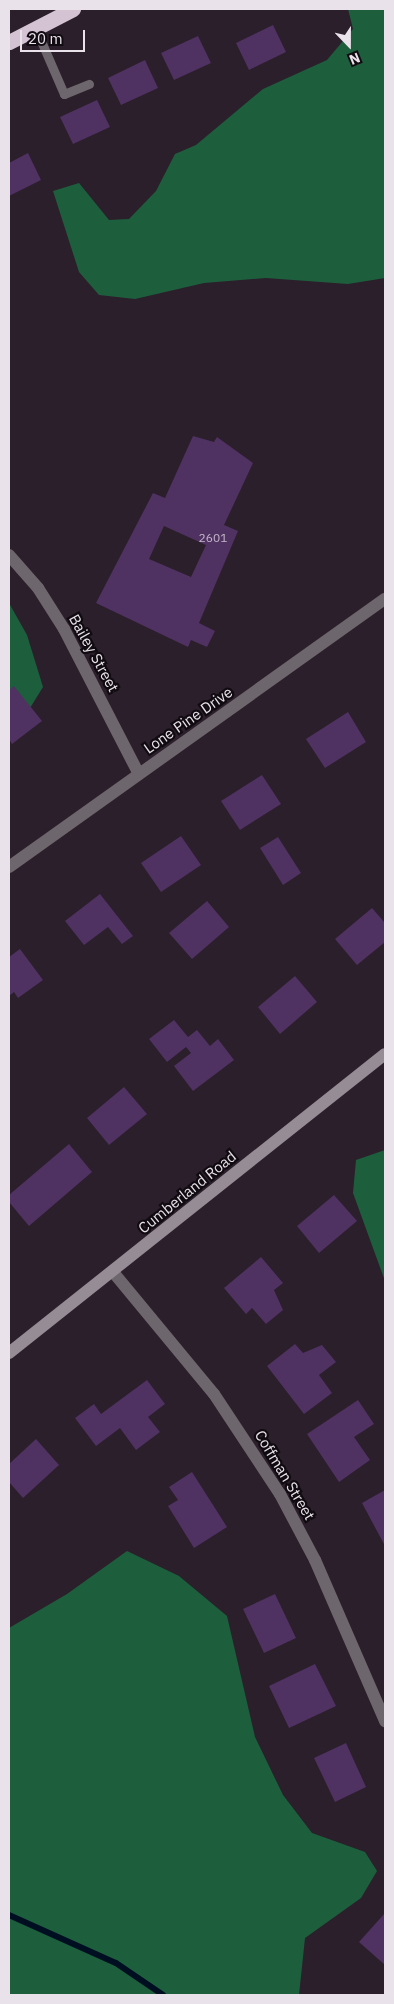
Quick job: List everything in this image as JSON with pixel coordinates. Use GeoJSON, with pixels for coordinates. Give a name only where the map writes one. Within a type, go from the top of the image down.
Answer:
{"type":"FeatureCollection","features":[{"type":"Feature","properties":{"kind":"highway"},"geometry":{"type":"LineString","coordinates":[[9,42],[73,9]]}},
{"type":"Feature","properties":{"kind":"main road","name":"Cumberland Road"},"geometry":{"type":"LineString","coordinates":[[9,1353],[385,1054]]}},
{"type":"Feature","properties":{"kind":"street","name":"Bailey Street"},"geometry":{"type":"LineString","coordinates":[[9,555],[38,588],[64,629],[139,774]]}},
{"type":"Feature","properties":{"kind":"street","name":"Lone Pine Drive"},"geometry":{"type":"LineString","coordinates":[[9,867],[385,599]]}},
{"type":"Feature","properties":{"kind":"street","name":"Coffman Street"},"geometry":{"type":"LineString","coordinates":[[113,1272],[214,1394],[280,1494],[332,1596],[385,1721]]}},
{"type":"Feature","properties":{"kind":"lane"},"geometry":{"type":"LineString","coordinates":[[35,27],[64,94],[89,84]]}},
{"type":"Feature","properties":{"kind":"green space"},"geometry":{"type":"Polygon","coordinates":[[[348,9],[385,9],[385,278],[348,284],[266,278],[204,283],[135,299],[99,295],[79,272],[53,191],[79,183],[109,220],[129,219],[156,191],[175,154],[196,145],[263,89],[327,60],[353,29],[348,9]]]}},
{"type":"Feature","properties":{"kind":"green space"},"geometry":{"type":"Polygon","coordinates":[[[9,603],[27,635],[43,687],[9,742],[9,603]]]}},
{"type":"Feature","properties":{"kind":"green space"},"geometry":{"type":"Polygon","coordinates":[[[385,1150],[385,1281],[353,1193],[356,1160],[385,1150]]]}},
{"type":"Feature","properties":{"kind":"green space"},"geometry":{"type":"Polygon","coordinates":[[[127,1551],[179,1576],[227,1616],[255,1737],[283,1795],[312,1833],[365,1852],[377,1871],[361,1898],[305,1938],[299,1995],[9,1995],[9,1628],[67,1594],[127,1551]]]}},
{"type":"Feature","properties":{"kind":"building"},"geometry":{"type":"Polygon","coordinates":[[[273,25],[286,52],[249,70],[236,43],[273,25]]]}},
{"type":"Feature","properties":{"kind":"building"},"geometry":{"type":"Polygon","coordinates":[[[198,36],[211,63],[174,80],[161,53],[198,36]]]}},
{"type":"Feature","properties":{"kind":"building"},"geometry":{"type":"Polygon","coordinates":[[[145,60],[158,88],[121,105],[108,78],[145,60]]]}},
{"type":"Feature","properties":{"kind":"building"},"geometry":{"type":"Polygon","coordinates":[[[97,100],[110,127],[73,144],[60,117],[97,100]]]}},
{"type":"Feature","properties":{"kind":"building"},"geometry":{"type":"Polygon","coordinates":[[[28,153],[41,180],[9,196],[9,163],[28,153]]]}},
{"type":"Feature","properties":{"kind":"building"},"geometry":{"type":"Polygon","coordinates":[[[193,436],[214,442],[217,437],[253,463],[224,525],[238,531],[199,623],[215,631],[207,647],[191,640],[188,647],[96,603],[153,493],[165,498],[193,436]],[[164,526],[149,559],[191,577],[206,545],[164,526]]]}},
{"type":"Feature","properties":{"kind":"building"},"geometry":{"type":"Polygon","coordinates":[[[14,686],[42,721],[12,744],[9,739],[9,690],[14,686]]]}},
{"type":"Feature","properties":{"kind":"building"},"geometry":{"type":"Polygon","coordinates":[[[348,712],[366,742],[325,768],[306,739],[348,712]]]}},
{"type":"Feature","properties":{"kind":"building"},"geometry":{"type":"Polygon","coordinates":[[[262,775],[281,804],[240,830],[221,801],[262,775]]]}},
{"type":"Feature","properties":{"kind":"building"},"geometry":{"type":"Polygon","coordinates":[[[181,836],[201,865],[161,892],[141,863],[181,836]]]}},
{"type":"Feature","properties":{"kind":"building"},"geometry":{"type":"Polygon","coordinates":[[[278,837],[301,873],[283,885],[260,848],[278,837]]]}},
{"type":"Feature","properties":{"kind":"building"},"geometry":{"type":"Polygon","coordinates":[[[100,894],[133,936],[122,944],[108,927],[84,945],[65,921],[100,894]]]}},
{"type":"Feature","properties":{"kind":"building"},"geometry":{"type":"Polygon","coordinates":[[[207,901],[229,927],[192,959],[169,933],[207,901]]]}},
{"type":"Feature","properties":{"kind":"building"},"geometry":{"type":"Polygon","coordinates":[[[372,908],[385,923],[385,942],[357,965],[335,939],[372,908]]]}},
{"type":"Feature","properties":{"kind":"building"},"geometry":{"type":"Polygon","coordinates":[[[20,949],[43,980],[18,998],[14,992],[9,996],[9,957],[20,949]]]}},
{"type":"Feature","properties":{"kind":"building"},"geometry":{"type":"Polygon","coordinates":[[[295,976],[317,1002],[280,1034],[258,1007],[295,976]]]}},
{"type":"Feature","properties":{"kind":"building"},"geometry":{"type":"Polygon","coordinates":[[[174,1020],[188,1037],[197,1030],[210,1046],[218,1039],[234,1060],[193,1091],[174,1066],[191,1053],[186,1047],[167,1062],[149,1039],[174,1020]]]}},
{"type":"Feature","properties":{"kind":"building"},"geometry":{"type":"Polygon","coordinates":[[[124,1087],[147,1114],[109,1145],[87,1118],[124,1087]]]}},
{"type":"Feature","properties":{"kind":"building"},"geometry":{"type":"Polygon","coordinates":[[[69,1144],[92,1172],[29,1226],[9,1202],[9,1195],[69,1144]]]}},
{"type":"Feature","properties":{"kind":"building"},"geometry":{"type":"Polygon","coordinates":[[[334,1195],[357,1221],[319,1253],[297,1226],[334,1195]]]}},
{"type":"Feature","properties":{"kind":"building"},"geometry":{"type":"Polygon","coordinates":[[[261,1257],[283,1283],[274,1290],[283,1310],[266,1324],[252,1308],[246,1314],[224,1288],[261,1257]]]}},
{"type":"Feature","properties":{"kind":"building"},"geometry":{"type":"Polygon","coordinates":[[[295,1344],[303,1353],[322,1345],[336,1362],[319,1375],[332,1393],[304,1414],[267,1366],[295,1344]]]}},
{"type":"Feature","properties":{"kind":"building"},"geometry":{"type":"Polygon","coordinates":[[[147,1380],[165,1404],[148,1417],[160,1432],[136,1450],[120,1428],[96,1446],[75,1418],[94,1404],[101,1414],[147,1380]]]}},
{"type":"Feature","properties":{"kind":"building"},"geometry":{"type":"Polygon","coordinates":[[[358,1400],[374,1424],[354,1437],[370,1460],[339,1482],[307,1434],[358,1400]]]}},
{"type":"Feature","properties":{"kind":"building"},"geometry":{"type":"Polygon","coordinates":[[[36,1439],[59,1465],[23,1498],[9,1482],[9,1464],[36,1439]]]}},
{"type":"Feature","properties":{"kind":"building"},"geometry":{"type":"Polygon","coordinates":[[[192,1472],[227,1527],[194,1548],[168,1506],[178,1500],[169,1487],[192,1472]]]}},
{"type":"Feature","properties":{"kind":"building"},"geometry":{"type":"Polygon","coordinates":[[[385,1490],[385,1546],[362,1503],[385,1490]]]}},
{"type":"Feature","properties":{"kind":"building"},"geometry":{"type":"Polygon","coordinates":[[[275,1594],[296,1638],[264,1653],[243,1609],[275,1594]]]}},
{"type":"Feature","properties":{"kind":"building"},"geometry":{"type":"Polygon","coordinates":[[[315,1664],[336,1706],[289,1728],[269,1686],[315,1664]]]}},
{"type":"Feature","properties":{"kind":"building"},"geometry":{"type":"Polygon","coordinates":[[[346,1743],[366,1787],[335,1802],[314,1758],[346,1743]]]}},
{"type":"Feature","properties":{"kind":"building"},"geometry":{"type":"Polygon","coordinates":[[[385,1913],[385,1965],[359,1942],[385,1913]]]}},
{"type":"Feature","properties":{"kind":"waterway"},"geometry":{"type":"LineString","coordinates":[[9,1915],[116,1963],[163,1995]]}}]}
